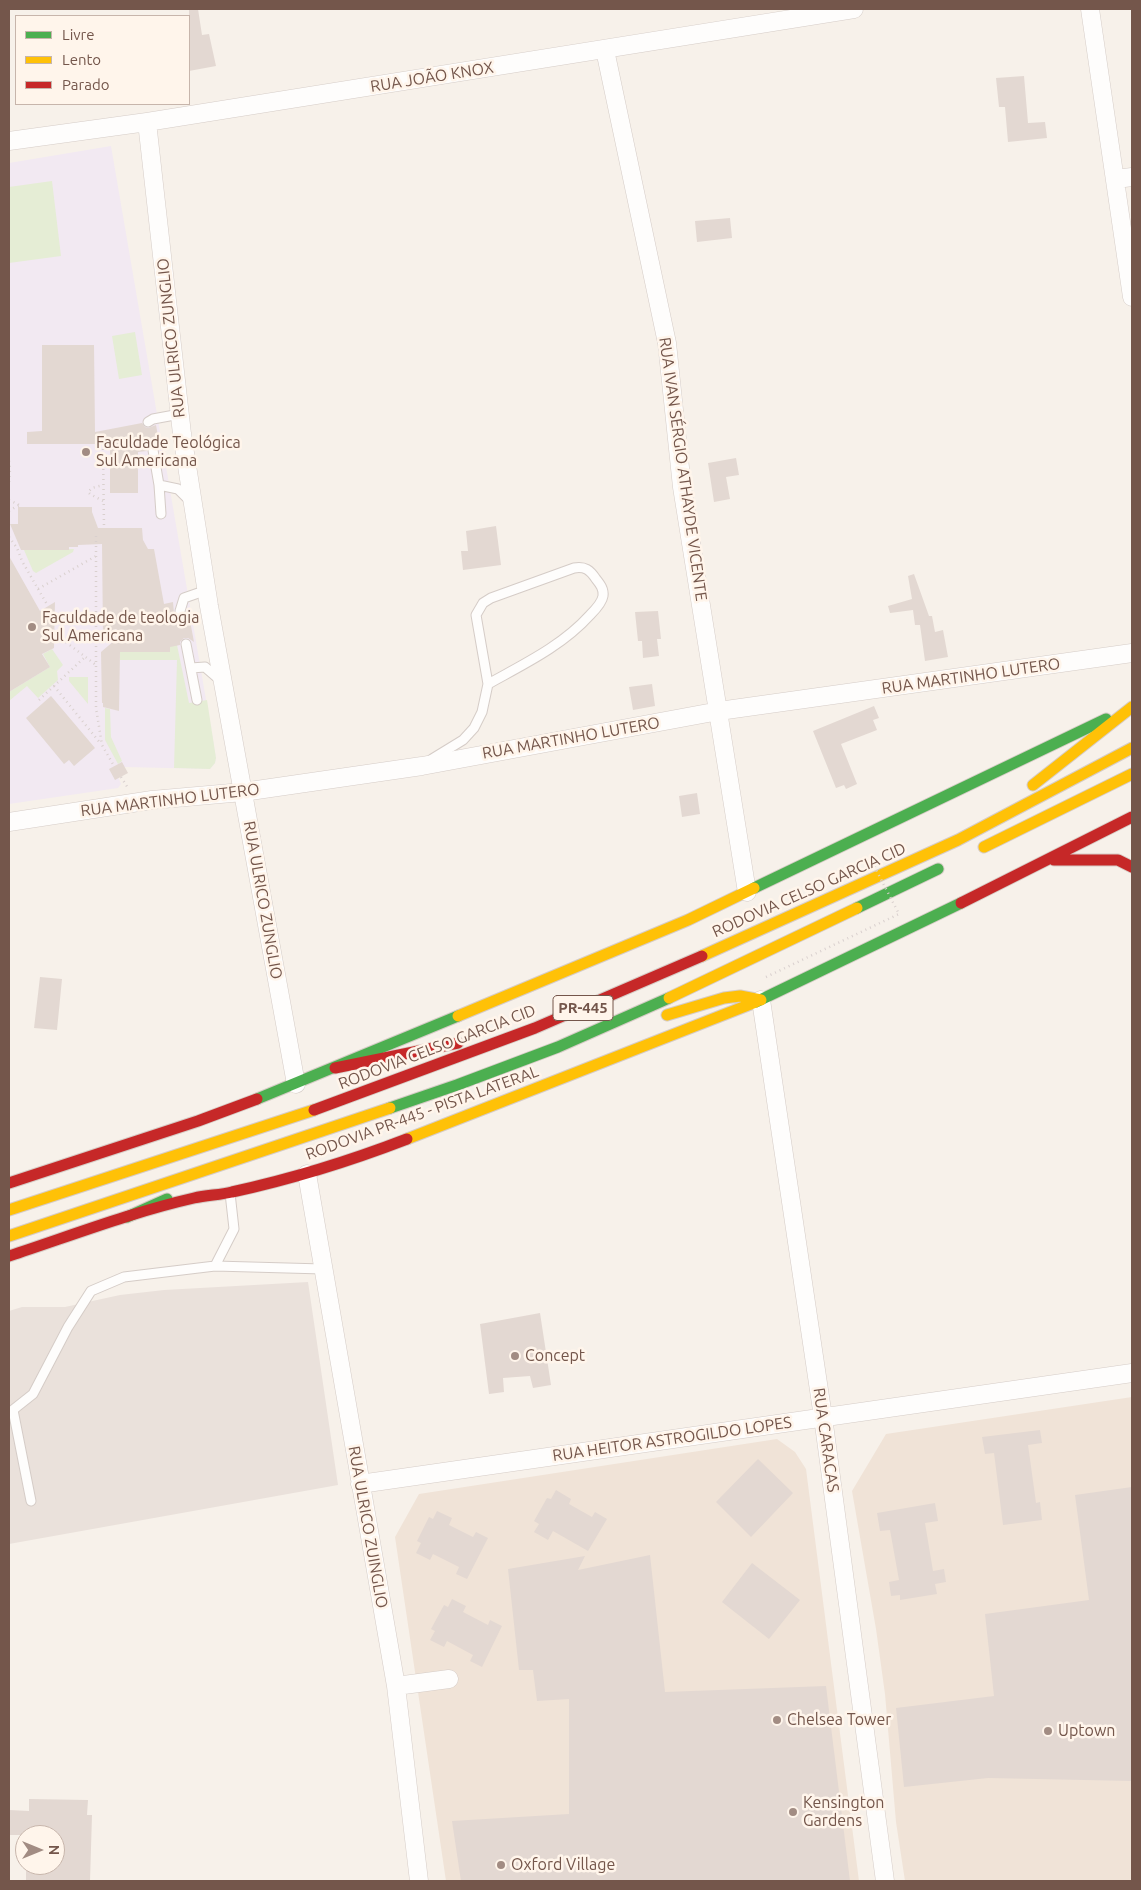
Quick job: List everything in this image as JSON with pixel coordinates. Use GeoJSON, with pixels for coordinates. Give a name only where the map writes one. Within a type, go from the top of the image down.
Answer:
{"type":"FeatureCollection","features":[{"type":"Feature","properties":{"kind":"main road"},"geometry":{"type":"LineString","coordinates":[[958,840],[1064,762],[1132,706]]}},
{"type":"Feature","properties":{"kind":"main road","name":"RODOVIA CELSO GARCIA CID"},"geometry":{"type":"LineString","coordinates":[[335,1068],[688,920],[1132,706]]}},
{"type":"Feature","properties":{"kind":"main road","name":"RODOVIA CELSO GARCIA CID"},"geometry":{"type":"LineString","coordinates":[[9,1210],[307,1113],[535,1028],[648,981],[958,840],[1132,748]]}},
{"type":"Feature","properties":{"kind":"main road"},"geometry":{"type":"LineString","coordinates":[[973,852],[1132,774]]}},
{"type":"Feature","properties":{"kind":"main road"},"geometry":{"type":"LineString","coordinates":[[558,1047],[724,998],[740,996],[761,1000],[1050,860],[1132,817]]}},
{"type":"Feature","properties":{"kind":"main road"},"geometry":{"type":"LineString","coordinates":[[1050,860],[1118,860],[1132,867]]}},
{"type":"Feature","properties":{"kind":"main road","name":"PR-445"},"geometry":{"type":"LineString","coordinates":[[9,1236],[458,1085],[558,1047],[675,996],[947,865]]}},
{"type":"Feature","properties":{"kind":"main road","name":"RODOVIA PR-445 - PISTA LATERAL"},"geometry":{"type":"LineString","coordinates":[[127,1217],[195,1198],[230,1193],[307,1174],[365,1155],[761,1000]]}},
{"type":"Feature","properties":{"kind":"main road"},"geometry":{"type":"LineString","coordinates":[[9,1183],[198,1121],[335,1068],[535,1028]]}},
{"type":"Feature","properties":{"kind":"main road"},"geometry":{"type":"LineString","coordinates":[[9,1256],[127,1217],[300,1138]]}},
{"type":"Feature","properties":{"kind":"street","name":"RUA JOÃO KNOX"},"geometry":{"type":"LineString","coordinates":[[9,141],[147,122],[854,9]]}},
{"type":"Feature","properties":{"kind":"street"},"geometry":{"type":"LineString","coordinates":[[1090,9],[1124,178],[1132,297]]}},
{"type":"Feature","properties":{"kind":"street","name":"RUA IVAN SÉRGIO ATHAYDE VICENTE"},"geometry":{"type":"LineString","coordinates":[[605,50],[667,343],[682,487],[747,892]]}},
{"type":"Feature","properties":{"kind":"street","name":"RUA ULRICO ZUNGLIO"},"geometry":{"type":"LineString","coordinates":[[147,122],[180,414],[193,504],[223,683],[296,1084]]}},
{"type":"Feature","properties":{"kind":"street","name":"RUA MARTINHO LUTERO"},"geometry":{"type":"LineString","coordinates":[[9,822],[152,800],[243,792],[422,766],[719,711],[1132,653]]}},
{"type":"Feature","properties":{"kind":"street","name":"RUA CARACAS"},"geometry":{"type":"LineString","coordinates":[[761,1000],[823,1417],[885,1881]]}},
{"type":"Feature","properties":{"kind":"street","name":"RUA ULRICO ZUINGLIO"},"geometry":{"type":"LineString","coordinates":[[307,1174],[396,1686],[419,1881]]}},
{"type":"Feature","properties":{"kind":"street","name":"RUA HEITOR ASTROGILDO LOPES"},"geometry":{"type":"LineString","coordinates":[[360,1484],[1132,1374]]}},
{"type":"Feature","properties":{"kind":"street"},"geometry":{"type":"LineString","coordinates":[[396,1686],[450,1679]]}},
{"type":"Feature","properties":{"kind":"lane"},"geometry":{"type":"LineString","coordinates":[[148,422],[152,419],[180,414]]}},
{"type":"Feature","properties":{"kind":"lane"},"geometry":{"type":"LineString","coordinates":[[153,450],[159,485],[161,514]]}},
{"type":"Feature","properties":{"kind":"lane"},"geometry":{"type":"LineString","coordinates":[[159,485],[178,489],[193,504]]}},
{"type":"Feature","properties":{"kind":"lane"},"geometry":{"type":"LineString","coordinates":[[422,766],[463,740],[474,728],[482,712],[488,684],[476,615],[483,603],[491,598],[574,568],[583,567],[590,571],[602,587],[603,597],[598,607],[560,643],[488,684]]}},
{"type":"Feature","properties":{"kind":"lane"},"geometry":{"type":"LineString","coordinates":[[180,612],[184,598],[207,590]]}},
{"type":"Feature","properties":{"kind":"lane"},"geometry":{"type":"LineString","coordinates":[[186,644],[197,700]]}},
{"type":"Feature","properties":{"kind":"lane"},"geometry":{"type":"LineString","coordinates":[[191,668],[205,667],[223,683]]}},
{"type":"Feature","properties":{"kind":"lane"},"geometry":{"type":"LineString","coordinates":[[215,1266],[234,1229],[230,1193]]}},
{"type":"Feature","properties":{"kind":"lane"},"geometry":{"type":"LineString","coordinates":[[31,1501],[11,1412],[33,1394],[68,1327],[91,1292],[124,1277],[215,1266],[324,1269]]}},
{"type":"Feature","properties":{"kind":"path"},"geometry":{"type":"LineString","coordinates":[[103,444],[104,528]]}},
{"type":"Feature","properties":{"kind":"path"},"geometry":{"type":"LineString","coordinates":[[9,460],[9,484]]}},
{"type":"Feature","properties":{"kind":"path"},"geometry":{"type":"LineString","coordinates":[[103,485],[92,488],[88,492],[104,502]]}},
{"type":"Feature","properties":{"kind":"path"},"geometry":{"type":"LineString","coordinates":[[9,500],[20,506],[9,511]]}},
{"type":"Feature","properties":{"kind":"path"},"geometry":{"type":"LineString","coordinates":[[96,536],[96,708],[102,745]]}},
{"type":"Feature","properties":{"kind":"path"},"geometry":{"type":"LineString","coordinates":[[9,537],[17,548],[22,561],[48,606]]}},
{"type":"Feature","properties":{"kind":"path"},"geometry":{"type":"LineString","coordinates":[[38,589],[96,556]]}},
{"type":"Feature","properties":{"kind":"path"},"geometry":{"type":"LineString","coordinates":[[54,620],[146,620]]}},
{"type":"Feature","properties":{"kind":"path"},"geometry":{"type":"LineString","coordinates":[[54,633],[96,665]]}},
{"type":"Feature","properties":{"kind":"path"},"geometry":{"type":"LineString","coordinates":[[39,700],[85,657]]}},
{"type":"Feature","properties":{"kind":"path"},"geometry":{"type":"LineString","coordinates":[[54,686],[102,745],[114,766]]}},
{"type":"Feature","properties":{"kind":"path"},"geometry":{"type":"LineString","coordinates":[[766,977],[899,914],[871,860]]}},
{"type":"Feature","properties":{"kind":"shaded area","name":"Faculdade Teológica Sul Americana"},"geometry":{"type":"Polygon","coordinates":[[[111,146],[216,758],[215,763],[210,769],[125,767],[116,772],[121,784],[118,788],[9,804],[9,163],[111,146]]]}},
{"type":"Feature","properties":{"kind":"shaded area"},"geometry":{"type":"Polygon","coordinates":[[[308,1282],[338,1485],[9,1544],[9,1311],[22,1307],[65,1307],[120,1295],[164,1290],[308,1282]]]}},
{"type":"Feature","properties":{"kind":"shaded area"},"geometry":{"type":"Polygon","coordinates":[[[1132,1397],[1132,1881],[905,1881],[896,1822],[885,1694],[876,1629],[852,1491],[886,1434],[1132,1397]]]}},
{"type":"Feature","properties":{"kind":"shaded area"},"geometry":{"type":"Polygon","coordinates":[[[777,1439],[795,1452],[806,1469],[859,1881],[446,1881],[395,1537],[419,1494],[777,1439]]]}},
{"type":"Feature","properties":{"kind":"green space"},"geometry":{"type":"Polygon","coordinates":[[[52,181],[61,256],[9,263],[9,187],[52,181]]]}},
{"type":"Feature","properties":{"kind":"green space"},"geometry":{"type":"Polygon","coordinates":[[[135,332],[142,375],[119,379],[112,336],[135,332]]]}},
{"type":"Feature","properties":{"kind":"green space"},"geometry":{"type":"Polygon","coordinates":[[[74,549],[73,552],[36,573],[33,571],[24,550],[74,549]]]}},
{"type":"Feature","properties":{"kind":"green space"},"geometry":{"type":"Polygon","coordinates":[[[120,636],[128,652],[170,652],[170,636],[177,645],[189,703],[207,700],[216,758],[215,763],[210,769],[174,768],[177,660],[120,660],[120,636]]]}},
{"type":"Feature","properties":{"kind":"green space"},"geometry":{"type":"Polygon","coordinates":[[[52,649],[63,665],[57,671],[58,680],[38,698],[27,686],[9,701],[9,692],[50,667],[43,654],[52,649]]]}},
{"type":"Feature","properties":{"kind":"green space"},"geometry":{"type":"Polygon","coordinates":[[[69,677],[88,677],[88,704],[69,681],[69,677]]]}},
{"type":"Feature","properties":{"kind":"green space"},"geometry":{"type":"Polygon","coordinates":[[[105,708],[110,709],[111,737],[122,761],[118,764],[105,740],[105,708]]]}},
{"type":"Feature","properties":{"kind":"building"},"geometry":{"type":"Polygon","coordinates":[[[189,9],[198,9],[202,35],[209,34],[216,66],[190,71],[189,9]]]}},
{"type":"Feature","properties":{"kind":"building"},"geometry":{"type":"Polygon","coordinates":[[[1024,76],[1028,123],[1045,122],[1047,138],[1008,142],[1005,107],[999,107],[996,78],[1024,76]]]}},
{"type":"Feature","properties":{"kind":"building"},"geometry":{"type":"Polygon","coordinates":[[[730,218],[732,238],[697,242],[695,221],[730,218]]]}},
{"type":"Feature","properties":{"kind":"building"},"geometry":{"type":"Polygon","coordinates":[[[42,345],[94,345],[95,432],[142,423],[148,428],[156,425],[160,448],[156,444],[151,444],[147,447],[147,451],[138,452],[138,493],[110,493],[110,444],[27,444],[27,432],[42,431],[42,345]]]}},
{"type":"Feature","properties":{"kind":"building"},"geometry":{"type":"Polygon","coordinates":[[[736,458],[739,475],[726,477],[730,499],[714,502],[708,463],[736,458]]]}},
{"type":"Feature","properties":{"kind":"building"},"geometry":{"type":"Polygon","coordinates":[[[18,507],[92,507],[98,528],[142,528],[143,540],[148,549],[154,549],[164,604],[173,602],[174,613],[179,617],[184,616],[188,610],[194,642],[184,638],[180,645],[170,647],[170,652],[120,652],[119,711],[103,707],[102,703],[101,652],[121,635],[116,629],[103,636],[102,544],[78,545],[78,547],[69,547],[69,550],[21,550],[10,524],[18,524],[18,507]]]}},
{"type":"Feature","properties":{"kind":"building"},"geometry":{"type":"Polygon","coordinates":[[[496,526],[501,565],[463,570],[461,551],[468,551],[466,531],[496,526]]]}},
{"type":"Feature","properties":{"kind":"building","name":"Faculdade de teologia Sul Americana"},"geometry":{"type":"Polygon","coordinates":[[[9,556],[40,611],[55,602],[54,648],[42,654],[50,667],[9,692],[9,556]]]}},
{"type":"Feature","properties":{"kind":"building"},"geometry":{"type":"Polygon","coordinates":[[[914,574],[929,616],[932,616],[935,632],[943,630],[948,657],[925,661],[920,625],[915,625],[913,610],[890,613],[888,606],[912,599],[908,576],[914,574]]]}},
{"type":"Feature","properties":{"kind":"building"},"geometry":{"type":"Polygon","coordinates":[[[658,611],[661,639],[657,639],[659,656],[643,658],[642,641],[638,641],[635,612],[658,611]]]}},
{"type":"Feature","properties":{"kind":"building"},"geometry":{"type":"Polygon","coordinates":[[[652,684],[655,706],[633,710],[629,687],[652,684]]]}},
{"type":"Feature","properties":{"kind":"building"},"geometry":{"type":"Polygon","coordinates":[[[51,696],[95,748],[74,766],[69,760],[64,764],[26,718],[51,696]]]}},
{"type":"Feature","properties":{"kind":"building"},"geometry":{"type":"Polygon","coordinates":[[[874,706],[879,718],[873,720],[877,730],[841,744],[857,784],[846,789],[844,785],[836,788],[813,731],[874,706]]]}},
{"type":"Feature","properties":{"kind":"building"},"geometry":{"type":"Polygon","coordinates":[[[122,762],[128,773],[115,780],[109,769],[122,762]]]}},
{"type":"Feature","properties":{"kind":"building"},"geometry":{"type":"Polygon","coordinates":[[[697,793],[700,814],[682,817],[679,796],[697,793]]]}},
{"type":"Feature","properties":{"kind":"building"},"geometry":{"type":"Polygon","coordinates":[[[40,977],[62,979],[57,1030],[34,1028],[40,977]]]}},
{"type":"Feature","properties":{"kind":"building","name":"Concept"},"geometry":{"type":"Polygon","coordinates":[[[540,1313],[551,1385],[533,1388],[530,1376],[503,1378],[504,1392],[489,1394],[480,1324],[540,1313]]]}},
{"type":"Feature","properties":{"kind":"building"},"geometry":{"type":"Polygon","coordinates":[[[1040,1430],[1042,1443],[1028,1445],[1036,1503],[1040,1502],[1042,1520],[1003,1525],[994,1453],[985,1454],[982,1437],[1040,1430]]]}},
{"type":"Feature","properties":{"kind":"building"},"geometry":{"type":"Polygon","coordinates":[[[758,1459],[793,1493],[751,1537],[716,1502],[758,1459]]]}},
{"type":"Feature","properties":{"kind":"building"},"geometry":{"type":"Polygon","coordinates":[[[1132,1487],[1132,1781],[988,1778],[904,1787],[896,1708],[994,1696],[985,1614],[1089,1600],[1075,1495],[1132,1487]]]}},
{"type":"Feature","properties":{"kind":"building"},"geometry":{"type":"Polygon","coordinates":[[[556,1490],[571,1499],[569,1504],[592,1517],[595,1512],[607,1519],[588,1551],[553,1531],[548,1540],[534,1532],[539,1524],[534,1521],[547,1498],[551,1499],[556,1490]]]}},
{"type":"Feature","properties":{"kind":"building"},"geometry":{"type":"Polygon","coordinates":[[[935,1503],[938,1521],[925,1523],[933,1571],[944,1569],[946,1582],[935,1584],[937,1594],[900,1600],[900,1595],[891,1596],[889,1582],[899,1580],[890,1530],[880,1531],[877,1513],[935,1503]]]}},
{"type":"Feature","properties":{"kind":"building"},"geometry":{"type":"Polygon","coordinates":[[[437,1511],[452,1518],[449,1525],[473,1537],[476,1532],[488,1538],[467,1579],[456,1574],[459,1567],[433,1554],[430,1560],[416,1553],[421,1543],[417,1541],[429,1517],[433,1519],[437,1511]]]}},
{"type":"Feature","properties":{"kind":"building"},"geometry":{"type":"Polygon","coordinates":[[[650,1555],[665,1692],[826,1686],[850,1881],[461,1881],[452,1821],[569,1814],[569,1699],[537,1701],[533,1670],[519,1670],[508,1569],[585,1556],[578,1570],[650,1555]]]}},
{"type":"Feature","properties":{"kind":"building"},"geometry":{"type":"Polygon","coordinates":[[[752,1563],[800,1600],[769,1639],[722,1602],[752,1563]]]}},
{"type":"Feature","properties":{"kind":"building"},"geometry":{"type":"Polygon","coordinates":[[[452,1599],[466,1606],[463,1612],[488,1625],[490,1620],[502,1626],[482,1667],[470,1661],[473,1655],[447,1641],[444,1647],[430,1640],[435,1631],[431,1629],[444,1605],[448,1607],[452,1599]]]}},
{"type":"Feature","properties":{"kind":"building"},"geometry":{"type":"Polygon","coordinates":[[[29,1799],[88,1800],[87,1815],[92,1815],[90,1881],[26,1881],[26,1875],[65,1875],[65,1825],[15,1825],[15,1835],[9,1835],[9,1810],[29,1811],[29,1799]]]}},
{"type":"Feature","properties":{"kind":"traffic: fast"},"geometry":{"type":"LineString","coordinates":[[754,888],[1106,719]]}},
{"type":"Feature","properties":{"kind":"traffic: fast"},"geometry":{"type":"LineString","coordinates":[[857,908],[938,869]]}},
{"type":"Feature","properties":{"kind":"traffic: fast"},"geometry":{"type":"LineString","coordinates":[[756,1002],[961,903]]}},
{"type":"Feature","properties":{"kind":"traffic: fast"},"geometry":{"type":"LineString","coordinates":[[390,1108],[558,1047],[669,998]]}},
{"type":"Feature","properties":{"kind":"traffic: fast"},"geometry":{"type":"LineString","coordinates":[[257,1099],[458,1016]]}},
{"type":"Feature","properties":{"kind":"traffic: fast"},"geometry":{"type":"LineString","coordinates":[[127,1217],[167,1199]]}},
{"type":"Feature","properties":{"kind":"traffic: slow"},"geometry":{"type":"LineString","coordinates":[[1033,785],[1132,707]]}},
{"type":"Feature","properties":{"kind":"traffic: slow"},"geometry":{"type":"LineString","coordinates":[[702,956],[958,840],[1132,748]]}},
{"type":"Feature","properties":{"kind":"traffic: slow"},"geometry":{"type":"LineString","coordinates":[[984,847],[1132,774]]}},
{"type":"Feature","properties":{"kind":"traffic: slow"},"geometry":{"type":"LineString","coordinates":[[458,1016],[688,920],[754,888]]}},
{"type":"Feature","properties":{"kind":"traffic: slow"},"geometry":{"type":"LineString","coordinates":[[669,998],[857,908]]}},
{"type":"Feature","properties":{"kind":"traffic: slow"},"geometry":{"type":"LineString","coordinates":[[667,1015],[724,998],[740,996],[761,1000]]}},
{"type":"Feature","properties":{"kind":"traffic: slow"},"geometry":{"type":"LineString","coordinates":[[407,1139],[756,1002]]}},
{"type":"Feature","properties":{"kind":"traffic: slow"},"geometry":{"type":"LineString","coordinates":[[9,1236],[390,1108]]}},
{"type":"Feature","properties":{"kind":"traffic: slow"},"geometry":{"type":"LineString","coordinates":[[9,1210],[314,1110]]}},
{"type":"Feature","properties":{"kind":"traffic: jam"},"geometry":{"type":"LineString","coordinates":[[961,903],[1132,817]]}},
{"type":"Feature","properties":{"kind":"traffic: jam"},"geometry":{"type":"LineString","coordinates":[[1054,860],[1118,860],[1132,867]]}},
{"type":"Feature","properties":{"kind":"traffic: jam"},"geometry":{"type":"LineString","coordinates":[[314,1110],[535,1028],[702,956]]}},
{"type":"Feature","properties":{"kind":"traffic: jam"},"geometry":{"type":"LineString","coordinates":[[335,1068],[458,1043]]}},
{"type":"Feature","properties":{"kind":"traffic: jam"},"geometry":{"type":"LineString","coordinates":[[9,1183],[198,1121],[257,1099]]}},
{"type":"Feature","properties":{"kind":"traffic: jam"},"geometry":{"type":"LineString","coordinates":[[9,1256],[148,1210],[194,1198],[254,1187],[299,1175],[364,1155],[407,1139]]}},
{"type":"Feature","properties":{"kind":"place","name":"Faculdade Teológica Sul Americana"},"geometry":{"type":"Point","coordinates":[86,452]}},
{"type":"Feature","properties":{"kind":"place","name":"Faculdade de teologia Sul Americana"},"geometry":{"type":"Point","coordinates":[32,627]}},
{"type":"Feature","properties":{"kind":"place","name":"Concept"},"geometry":{"type":"Point","coordinates":[515,1356]}},
{"type":"Feature","properties":{"kind":"place","name":"Chelsea Tower"},"geometry":{"type":"Point","coordinates":[777,1720]}},
{"type":"Feature","properties":{"kind":"place","name":"Uptown"},"geometry":{"type":"Point","coordinates":[1048,1731]}},
{"type":"Feature","properties":{"kind":"place","name":"Kensington Gardens"},"geometry":{"type":"Point","coordinates":[793,1812]}},
{"type":"Feature","properties":{"kind":"place","name":"Oxford Village"},"geometry":{"type":"Point","coordinates":[501,1865]}}]}
